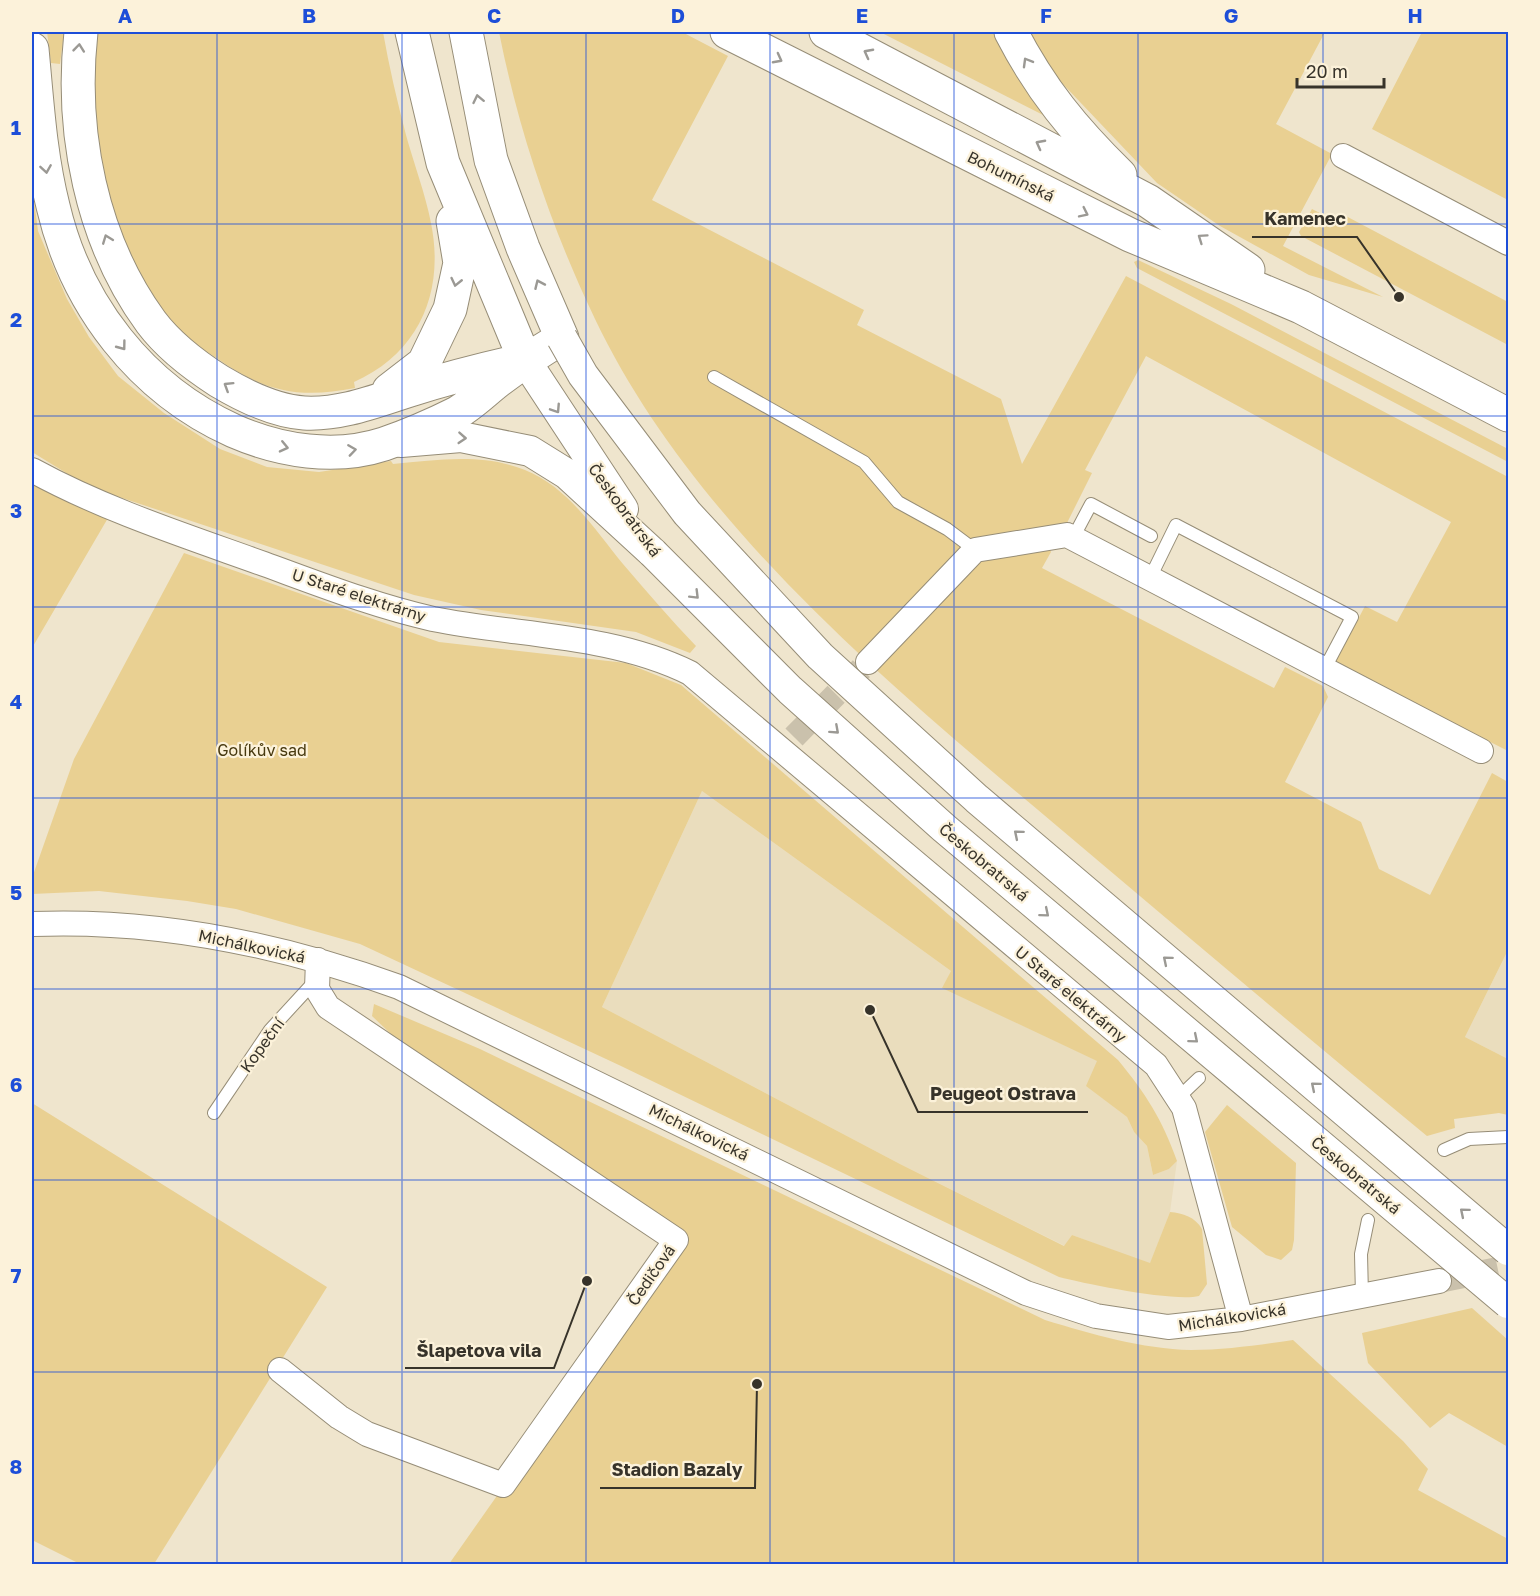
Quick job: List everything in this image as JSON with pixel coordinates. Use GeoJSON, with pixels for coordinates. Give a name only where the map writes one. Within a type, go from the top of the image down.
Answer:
{"type":"FeatureCollection","features":[{"type":"Feature","properties":{"kind":"main road"},"geometry":{"type":"LineString","coordinates":[[81,32],[76,74],[86,168],[98,215],[113,255],[152,323],[176,350],[238,392],[270,406],[302,413],[334,412],[463,374],[525,360]]}},
{"type":"Feature","properties":{"kind":"main road","name":"Českobratrská"},"geometry":{"type":"LineString","coordinates":[[412,32],[443,163],[525,360]]}},
{"type":"Feature","properties":{"kind":"main road"},"geometry":{"type":"LineString","coordinates":[[32,49],[45,168],[60,234],[82,284],[111,332],[130,358],[153,381],[182,403],[213,421],[271,444],[320,453],[383,444],[457,413],[525,360],[562,338],[523,248],[490,160],[466,32]]}},
{"type":"Feature","properties":{"kind":"main road","name":"Bohumínská"},"geometry":{"type":"LineString","coordinates":[[727,32],[1130,236],[1301,307],[1509,415]]}},
{"type":"Feature","properties":{"kind":"main road","name":"Bohumínská"},"geometry":{"type":"LineString","coordinates":[[826,32],[1148,201],[1301,307]]}},
{"type":"Feature","properties":{"kind":"main road"},"geometry":{"type":"LineString","coordinates":[[1011,32],[1039,83],[1068,122],[1148,201]]}},
{"type":"Feature","properties":{"kind":"main road"},"geometry":{"type":"LineString","coordinates":[[369,403],[424,363],[450,309],[460,263],[443,163]]}},
{"type":"Feature","properties":{"kind":"street"},"geometry":{"type":"LineString","coordinates":[[1343,156],[1509,243]]}},
{"type":"Feature","properties":{"kind":"street"},"geometry":{"type":"LineString","coordinates":[[562,338],[583,375],[687,513],[820,656],[977,799],[1509,1250]]}},
{"type":"Feature","properties":{"kind":"street","name":"Českobratrská"},"geometry":{"type":"LineString","coordinates":[[525,360],[654,553],[790,690],[944,828],[1509,1303]]}},
{"type":"Feature","properties":{"kind":"street"},"geometry":{"type":"LineString","coordinates":[[383,444],[461,437],[530,451],[567,474],[654,553]]}},
{"type":"Feature","properties":{"kind":"street","name":"U Staré elektrárny"},"geometry":{"type":"LineString","coordinates":[[32,470],[103,504],[204,543],[394,609],[436,619],[618,648],[668,663],[690,673],[787,744],[1156,1065],[1184,1108],[1241,1319]]}},
{"type":"Feature","properties":{"kind":"street"},"geometry":{"type":"LineString","coordinates":[[868,662],[975,550],[1060,535],[1073,538],[1481,751]]}},
{"type":"Feature","properties":{"kind":"street","name":"Michálkovická"},"geometry":{"type":"LineString","coordinates":[[32,924],[131,926],[180,931],[275,948],[317,970],[428,999],[1043,1300],[1096,1316],[1149,1325],[1186,1326],[1241,1319],[1439,1281]]}},
{"type":"Feature","properties":{"kind":"street","name":"Čedičová"},"geometry":{"type":"LineString","coordinates":[[280,1370],[339,1417],[367,1434],[503,1485],[676,1240],[348,1021],[323,1002],[317,970]]}},
{"type":"Feature","properties":{"kind":"lane"},"geometry":{"type":"LineString","coordinates":[[714,377],[864,462],[898,502],[947,529],[975,550]]}},
{"type":"Feature","properties":{"kind":"lane"},"geometry":{"type":"LineString","coordinates":[[1073,538],[1091,504],[1150,536]]}},
{"type":"Feature","properties":{"kind":"lane"},"geometry":{"type":"LineString","coordinates":[[1150,578],[1176,525],[1341,611],[1352,617],[1324,670]]}},
{"type":"Feature","properties":{"kind":"lane","name":"Kopeční"},"geometry":{"type":"LineString","coordinates":[[214,1113],[270,1030],[317,970]]}},
{"type":"Feature","properties":{"kind":"lane"},"geometry":{"type":"LineString","coordinates":[[1178,1098],[1199,1078]]}},
{"type":"Feature","properties":{"kind":"lane"},"geometry":{"type":"LineString","coordinates":[[1444,1150],[1469,1139],[1509,1137]]}},
{"type":"Feature","properties":{"kind":"lane"},"geometry":{"type":"LineString","coordinates":[[1362,1295],[1361,1254],[1368,1220]]}},
{"type":"Feature","properties":{"kind":"shaded area"},"geometry":{"type":"Polygon","coordinates":[[[702,791],[951,971],[943,988],[1098,1061],[1087,1086],[1127,1117],[1134,1132],[1147,1146],[1153,1175],[1169,1169],[1177,1161],[1170,1212],[1150,1264],[1072,1235],[1065,1246],[900,1164],[602,1007],[702,791]]]}},
{"type":"Feature","properties":{"kind":"shaded area"},"geometry":{"type":"Polygon","coordinates":[[[1508,950],[1508,1059],[1465,1037],[1508,950]]]}},
{"type":"Feature","properties":{"kind":"green space"},"geometry":{"type":"Polygon","coordinates":[[[47,32],[64,32],[60,64],[51,63],[47,32]]]}},
{"type":"Feature","properties":{"kind":"green space"},"geometry":{"type":"Polygon","coordinates":[[[96,32],[383,32],[409,146],[431,223],[434,273],[430,296],[422,318],[411,337],[377,370],[354,382],[355,388],[317,393],[283,390],[268,386],[235,370],[189,341],[156,303],[135,269],[119,231],[107,192],[99,152],[95,111],[96,32]]]}},
{"type":"Feature","properties":{"kind":"green space"},"geometry":{"type":"Polygon","coordinates":[[[499,32],[682,32],[728,56],[652,200],[864,310],[857,325],[1001,399],[1022,464],[1126,276],[1508,477],[1508,751],[1335,663],[1365,606],[1397,622],[1451,522],[1146,356],[1085,470],[1092,473],[1063,531],[1045,533],[1051,552],[1042,568],[1274,688],[1285,667],[1323,686],[1328,697],[1285,782],[1361,822],[1379,869],[1430,895],[1492,773],[1508,782],[1508,950],[1465,1037],[1508,1059],[1508,1115],[1499,1113],[1454,1119],[1455,1128],[1427,1136],[927,715],[862,657],[739,531],[684,464],[636,393],[595,319],[564,249],[538,178],[516,106],[499,32]]]}},
{"type":"Feature","properties":{"kind":"green space"},"geometry":{"type":"Polygon","coordinates":[[[880,32],[996,32],[1051,119],[880,32]]]}},
{"type":"Feature","properties":{"kind":"green space"},"geometry":{"type":"Polygon","coordinates":[[[1028,32],[1325,32],[1276,124],[1332,154],[1283,246],[1383,297],[1309,275],[1220,226],[1157,183],[1060,81],[1028,32]]]}},
{"type":"Feature","properties":{"kind":"green space"},"geometry":{"type":"Polygon","coordinates":[[[1422,32],[1508,32],[1508,200],[1372,129],[1422,32]]]}},
{"type":"Feature","properties":{"kind":"green space"},"geometry":{"type":"Polygon","coordinates":[[[32,185],[38,231],[67,299],[89,337],[118,376],[164,413],[220,449],[267,467],[319,472],[391,461],[393,464],[460,459],[493,461],[525,470],[555,487],[568,498],[696,646],[690,653],[636,632],[481,610],[414,595],[89,487],[32,452],[32,185]]]}},
{"type":"Feature","properties":{"kind":"green space"},"geometry":{"type":"Polygon","coordinates":[[[1312,209],[1339,223],[1344,215],[1508,302],[1508,345],[1301,236],[1299,232],[1312,209]]]}},
{"type":"Feature","properties":{"kind":"green space"},"geometry":{"type":"Polygon","coordinates":[[[1138,260],[1231,304],[1508,449],[1508,462],[1137,268],[1134,262],[1138,260]]]}},
{"type":"Feature","properties":{"kind":"green space"},"geometry":{"type":"Polygon","coordinates":[[[32,484],[108,518],[32,648],[32,484]]]}},
{"type":"Feature","properties":{"kind":"green space","name":"Golíkův sad"},"geometry":{"type":"Polygon","coordinates":[[[184,553],[439,642],[626,663],[681,685],[1118,1060],[1152,1108],[1177,1161],[1169,1169],[1153,1175],[1147,1146],[1134,1132],[1127,1117],[1086,1086],[1097,1061],[942,988],[951,971],[702,791],[602,1007],[900,1164],[1064,1246],[1072,1235],[1150,1263],[1170,1212],[1188,1216],[1202,1229],[1207,1284],[1199,1296],[1170,1297],[1109,1288],[1059,1277],[621,1066],[360,944],[236,909],[187,901],[99,891],[32,894],[32,878],[74,759],[184,553]]]}},
{"type":"Feature","properties":{"kind":"green space"},"geometry":{"type":"Polygon","coordinates":[[[374,1004],[480,1049],[1045,1320],[1117,1340],[1173,1349],[1216,1349],[1293,1340],[1403,1441],[1428,1469],[1418,1490],[1508,1539],[1508,1564],[449,1564],[683,1231],[392,1035],[372,1016],[374,1004]]]}},
{"type":"Feature","properties":{"kind":"green space"},"geometry":{"type":"Polygon","coordinates":[[[32,1103],[327,1287],[154,1564],[80,1564],[32,1540],[32,1103]]]}},
{"type":"Feature","properties":{"kind":"green space"},"geometry":{"type":"Polygon","coordinates":[[[1227,1105],[1296,1163],[1294,1240],[1292,1250],[1281,1260],[1266,1255],[1232,1227],[1205,1132],[1227,1105]]]}},
{"type":"Feature","properties":{"kind":"green space"},"geometry":{"type":"Polygon","coordinates":[[[1472,1308],[1508,1340],[1508,1447],[1449,1413],[1430,1428],[1368,1363],[1362,1333],[1472,1308]]]}},
{"type":"Feature","properties":{"kind":"tunnel"},"geometry":{"type":"LineString","coordinates":[[794,737],[868,662]]}},
{"type":"Feature","properties":{"kind":"tunnel"},"geometry":{"type":"LineString","coordinates":[[1439,1281],[1508,1267]]}},
{"type":"Feature","properties":{"kind":"place","name":"Kamenec"},"geometry":{"type":"Point","coordinates":[1399,297]}},
{"type":"Feature","properties":{"kind":"place","name":"Peugeot Ostrava"},"geometry":{"type":"Point","coordinates":[870,1010]}},
{"type":"Feature","properties":{"kind":"place","name":"Šlapetova vila"},"geometry":{"type":"Point","coordinates":[587,1281]}},
{"type":"Feature","properties":{"kind":"place","name":"Stadion Bazaly"},"geometry":{"type":"Point","coordinates":[757,1384]}}]}
